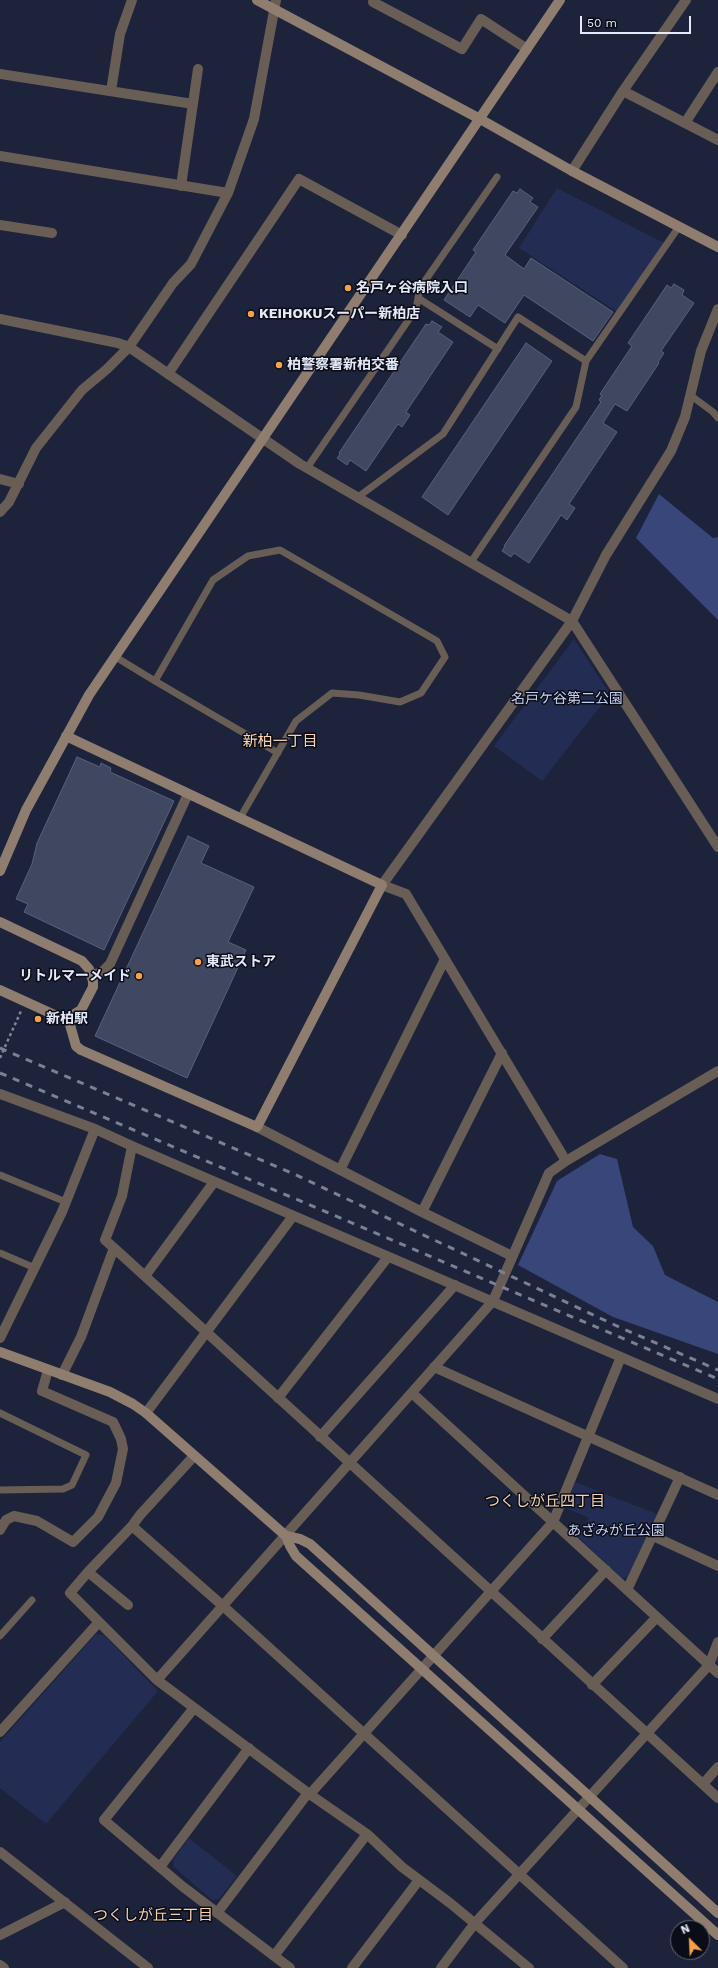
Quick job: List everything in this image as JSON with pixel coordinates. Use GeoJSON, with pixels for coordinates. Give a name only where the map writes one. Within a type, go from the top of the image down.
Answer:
{"type":"FeatureCollection","features":[{"type":"Feature","properties":{"kind":"street"},"geometry":{"type":"LineString","coordinates":[[111,91],[120,34],[132,0]]}},
{"type":"Feature","properties":{"kind":"street"},"geometry":{"type":"LineString","coordinates":[[257,0],[276,5],[572,171],[678,228],[718,247]]}},
{"type":"Feature","properties":{"kind":"street"},"geometry":{"type":"LineString","coordinates":[[375,0],[373,2],[462,49],[481,19],[527,50]]}},
{"type":"Feature","properties":{"kind":"street"},"geometry":{"type":"LineString","coordinates":[[0,871],[26,810],[89,695],[114,656],[402,235],[560,0]]}},
{"type":"Feature","properties":{"kind":"street"},"geometry":{"type":"LineString","coordinates":[[572,171],[623,91],[686,0]]}},
{"type":"Feature","properties":{"kind":"street"},"geometry":{"type":"LineString","coordinates":[[0,512],[9,502],[36,448],[78,395],[129,347],[172,283],[191,264],[228,193],[254,119],[276,5]]}},
{"type":"Feature","properties":{"kind":"street"},"geometry":{"type":"LineString","coordinates":[[180,186],[198,69]]}},
{"type":"Feature","properties":{"kind":"street"},"geometry":{"type":"LineString","coordinates":[[685,123],[718,72]]}},
{"type":"Feature","properties":{"kind":"street"},"geometry":{"type":"LineString","coordinates":[[0,74],[193,104]]}},
{"type":"Feature","properties":{"kind":"street"},"geometry":{"type":"LineString","coordinates":[[623,91],[718,140]]}},
{"type":"Feature","properties":{"kind":"street"},"geometry":{"type":"LineString","coordinates":[[0,156],[228,193]]}},
{"type":"Feature","properties":{"kind":"street"},"geometry":{"type":"LineString","coordinates":[[168,374],[299,179],[402,235]]}},
{"type":"Feature","properties":{"kind":"street"},"geometry":{"type":"LineString","coordinates":[[0,225],[52,233]]}},
{"type":"Feature","properties":{"kind":"street"},"geometry":{"type":"LineString","coordinates":[[257,1127],[382,885],[572,621],[606,555],[671,451],[685,417],[701,351],[718,309]]}},
{"type":"Feature","properties":{"kind":"street"},"geometry":{"type":"LineString","coordinates":[[0,319],[118,343],[129,347],[307,468],[572,621],[718,847]]}},
{"type":"Feature","properties":{"kind":"street"},"geometry":{"type":"LineString","coordinates":[[0,479],[19,484]]}},
{"type":"Feature","properties":{"kind":"street"},"geometry":{"type":"LineString","coordinates":[[66,736],[382,885],[406,894],[566,1161]]}},
{"type":"Feature","properties":{"kind":"street"},"geometry":{"type":"LineString","coordinates":[[92,975],[102,972],[110,964],[188,794]]}},
{"type":"Feature","properties":{"kind":"street"},"geometry":{"type":"LineString","coordinates":[[0,922],[82,961],[92,975],[93,986],[81,1010],[68,1018],[59,1018],[0,990]]}},
{"type":"Feature","properties":{"kind":"street"},"geometry":{"type":"LineString","coordinates":[[340,1170],[445,959]]}},
{"type":"Feature","properties":{"kind":"street"},"geometry":{"type":"LineString","coordinates":[[68,1018],[76,1046],[81,1050],[257,1127],[422,1212],[512,1256]]}},
{"type":"Feature","properties":{"kind":"street"},"geometry":{"type":"LineString","coordinates":[[422,1212],[502,1053]]}},
{"type":"Feature","properties":{"kind":"street"},"geometry":{"type":"LineString","coordinates":[[157,1680],[493,1301],[550,1173],[566,1161],[718,1071]]}},
{"type":"Feature","properties":{"kind":"street"},"geometry":{"type":"LineString","coordinates":[[0,1094],[95,1130],[718,1399]]}},
{"type":"Feature","properties":{"kind":"street"},"geometry":{"type":"LineString","coordinates":[[0,1338],[66,1202],[95,1130]]}},
{"type":"Feature","properties":{"kind":"street"},"geometry":{"type":"LineString","coordinates":[[132,1146],[122,1196],[105,1240],[349,1464],[718,1798]]}},
{"type":"Feature","properties":{"kind":"street"},"geometry":{"type":"LineString","coordinates":[[145,1276],[214,1182]]}},
{"type":"Feature","properties":{"kind":"street"},"geometry":{"type":"LineString","coordinates":[[146,1413],[293,1216]]}},
{"type":"Feature","properties":{"kind":"street"},"geometry":{"type":"LineString","coordinates":[[62,1375],[81,1336],[114,1248]]}},
{"type":"Feature","properties":{"kind":"street"},"geometry":{"type":"LineString","coordinates":[[278,1398],[388,1257]]}},
{"type":"Feature","properties":{"kind":"street"},"geometry":{"type":"LineString","coordinates":[[320,1437],[455,1285]]}},
{"type":"Feature","properties":{"kind":"street"},"geometry":{"type":"LineString","coordinates":[[0,1352],[110,1392],[133,1404],[146,1413],[286,1536],[296,1556],[718,1935]]}},
{"type":"Feature","properties":{"kind":"street"},"geometry":{"type":"LineString","coordinates":[[217,1913],[309,1794],[553,1522],[621,1357]]}},
{"type":"Feature","properties":{"kind":"street"},"geometry":{"type":"LineString","coordinates":[[434,1367],[718,1495]]}},
{"type":"Feature","properties":{"kind":"street"},"geometry":{"type":"LineString","coordinates":[[0,1530],[6,1520],[14,1516],[37,1521],[73,1542],[98,1517],[116,1482],[123,1449],[121,1439],[113,1422],[42,1391],[48,1370]]}},
{"type":"Feature","properties":{"kind":"street"},"geometry":{"type":"LineString","coordinates":[[412,1393],[718,1673]]}},
{"type":"Feature","properties":{"kind":"street"},"geometry":{"type":"LineString","coordinates":[[194,1456],[70,1593],[157,1680],[309,1794],[367,1834],[402,1867],[528,1968]]}},
{"type":"Feature","properties":{"kind":"street"},"geometry":{"type":"LineString","coordinates":[[627,1590],[680,1477]]}},
{"type":"Feature","properties":{"kind":"street"},"geometry":{"type":"LineString","coordinates":[[132,1526],[223,1606],[623,1968]]}},
{"type":"Feature","properties":{"kind":"street"},"geometry":{"type":"LineString","coordinates":[[286,1536],[300,1538],[310,1544],[718,1913]]}},
{"type":"Feature","properties":{"kind":"street"},"geometry":{"type":"LineString","coordinates":[[652,1536],[718,1566]]}},
{"type":"Feature","properties":{"kind":"street"},"geometry":{"type":"LineString","coordinates":[[542,1639],[606,1570]]}},
{"type":"Feature","properties":{"kind":"street"},"geometry":{"type":"LineString","coordinates":[[88,1572],[128,1605]]}},
{"type":"Feature","properties":{"kind":"street"},"geometry":{"type":"LineString","coordinates":[[592,1685],[657,1617]]}},
{"type":"Feature","properties":{"kind":"street"},"geometry":{"type":"LineString","coordinates":[[0,1732],[98,1622]]}},
{"type":"Feature","properties":{"kind":"street"},"geometry":{"type":"LineString","coordinates":[[441,1968],[475,1924],[519,1874],[709,1665],[718,1642]]}},
{"type":"Feature","properties":{"kind":"street"},"geometry":{"type":"LineString","coordinates":[[194,1708],[104,1820],[217,1913],[290,1968]]}},
{"type":"Feature","properties":{"kind":"street"},"geometry":{"type":"LineString","coordinates":[[160,1866],[248,1748]]}},
{"type":"Feature","properties":{"kind":"street"},"geometry":{"type":"LineString","coordinates":[[703,1784],[718,1767]]}},
{"type":"Feature","properties":{"kind":"street"},"geometry":{"type":"LineString","coordinates":[[274,1956],[367,1834]]}},
{"type":"Feature","properties":{"kind":"street"},"geometry":{"type":"LineString","coordinates":[[0,1852],[148,1968]]}},
{"type":"Feature","properties":{"kind":"street"},"geometry":{"type":"LineString","coordinates":[[352,1968],[419,1880]]}},
{"type":"Feature","properties":{"kind":"street"},"geometry":{"type":"LineString","coordinates":[[0,1935],[65,1902]]}},
{"type":"Feature","properties":{"kind":"street"},"geometry":{"type":"LineString","coordinates":[[0,1965],[4,1968]]}},
{"type":"Feature","properties":{"kind":"lane"},"geometry":{"type":"LineString","coordinates":[[307,468],[416,308],[420,288],[497,177]]}},
{"type":"Feature","properties":{"kind":"lane"},"geometry":{"type":"LineString","coordinates":[[471,562],[576,407],[586,361],[678,228]]}},
{"type":"Feature","properties":{"kind":"lane"},"geometry":{"type":"LineString","coordinates":[[418,298],[498,349]]}},
{"type":"Feature","properties":{"kind":"lane"},"geometry":{"type":"LineString","coordinates":[[358,497],[443,434],[518,317],[586,361]]}},
{"type":"Feature","properties":{"kind":"lane"},"geometry":{"type":"LineString","coordinates":[[690,395],[713,412],[718,418]]}},
{"type":"Feature","properties":{"kind":"lane"},"geometry":{"type":"LineString","coordinates":[[155,681],[213,580],[248,556],[280,550],[437,641],[445,656],[421,693],[400,702],[359,694],[332,693],[296,721],[240,818]]}},
{"type":"Feature","properties":{"kind":"lane"},"geometry":{"type":"LineString","coordinates":[[114,656],[278,753]]}},
{"type":"Feature","properties":{"kind":"lane"},"geometry":{"type":"LineString","coordinates":[[0,1175],[66,1202]]}},
{"type":"Feature","properties":{"kind":"lane"},"geometry":{"type":"LineString","coordinates":[[0,1252],[35,1268]]}},
{"type":"Feature","properties":{"kind":"lane"},"geometry":{"type":"LineString","coordinates":[[0,1413],[86,1455],[72,1485],[63,1489],[0,1490]]}},
{"type":"Feature","properties":{"kind":"lane"},"geometry":{"type":"LineString","coordinates":[[0,1636],[32,1600]]}},
{"type":"Feature","properties":{"kind":"path"},"geometry":{"type":"LineString","coordinates":[[0,1058],[25,1002]]}},
{"type":"Feature","properties":{"kind":"green space"},"geometry":{"type":"Polygon","coordinates":[[[557,188],[666,244],[619,313],[519,248],[557,188]]]}},
{"type":"Feature","properties":{"kind":"green space","name":"名戸ケ谷第二公園"},"geometry":{"type":"Polygon","coordinates":[[[574,639],[610,694],[542,781],[494,746],[574,639]]]}},
{"type":"Feature","properties":{"kind":"green space","name":"あざみが丘公園"},"geometry":{"type":"Polygon","coordinates":[[[575,1482],[657,1514],[628,1577],[622,1578],[578,1537],[589,1518],[566,1508],[575,1482]]]}},
{"type":"Feature","properties":{"kind":"green space"},"geometry":{"type":"Polygon","coordinates":[[[96,1634],[104,1635],[158,1691],[46,1824],[0,1788],[0,1742],[96,1634]]]}},
{"type":"Feature","properties":{"kind":"green space"},"geometry":{"type":"Polygon","coordinates":[[[189,1838],[237,1876],[219,1899],[212,1900],[174,1867],[173,1860],[189,1838]]]}},
{"type":"Feature","properties":{"kind":"shaded area"},"geometry":{"type":"Polygon","coordinates":[[[659,494],[713,538],[718,537],[718,620],[636,538],[659,494]]]}},
{"type":"Feature","properties":{"kind":"shaded area"},"geometry":{"type":"Polygon","coordinates":[[[600,1154],[617,1159],[633,1227],[653,1246],[665,1275],[718,1302],[718,1354],[613,1317],[518,1265],[557,1181],[600,1154]]]}},
{"type":"Feature","properties":{"kind":"building"},"geometry":{"type":"Polygon","coordinates":[[[520,189],[533,198],[530,202],[538,207],[505,255],[524,269],[531,258],[613,312],[593,341],[524,295],[505,323],[478,305],[470,317],[444,300],[476,252],[473,250],[513,191],[517,193],[520,189]]]}},
{"type":"Feature","properties":{"kind":"building"},"geometry":{"type":"Polygon","coordinates":[[[674,284],[684,290],[682,295],[694,303],[661,351],[664,353],[658,362],[659,363],[627,411],[615,404],[603,423],[617,432],[569,504],[575,508],[567,520],[561,515],[529,563],[514,553],[511,557],[502,551],[504,546],[601,402],[599,400],[602,395],[600,394],[632,346],[628,343],[667,285],[671,288],[674,284]]]}},
{"type":"Feature","properties":{"kind":"building"},"geometry":{"type":"Polygon","coordinates":[[[432,321],[442,327],[438,332],[453,342],[406,412],[410,415],[402,427],[398,424],[366,471],[350,460],[347,465],[337,458],[340,454],[339,453],[426,324],[429,325],[432,321]]]}},
{"type":"Feature","properties":{"kind":"building"},"geometry":{"type":"Polygon","coordinates":[[[526,343],[552,361],[448,515],[422,497],[526,343]]]}},
{"type":"Feature","properties":{"kind":"building"},"geometry":{"type":"Polygon","coordinates":[[[77,757],[100,767],[101,763],[111,768],[110,772],[174,801],[104,950],[24,912],[28,904],[16,899],[32,864],[37,843],[77,757]]]}},
{"type":"Feature","properties":{"kind":"building"},"geometry":{"type":"Polygon","coordinates":[[[188,836],[209,846],[201,863],[254,887],[228,942],[246,950],[187,1078],[95,1036],[188,836]]]}},
{"type":"Feature","properties":{"kind":"railway"},"geometry":{"type":"LineString","coordinates":[[0,1048],[294,1174],[619,1327],[718,1370]]}},
{"type":"Feature","properties":{"kind":"railway"},"geometry":{"type":"LineString","coordinates":[[0,1073],[718,1379]]}},
{"type":"Feature","properties":{"kind":"place","name":"名戸ヶ谷病院入口"},"geometry":{"type":"Point","coordinates":[348,288]}},
{"type":"Feature","properties":{"kind":"place","name":"KEIHOKUスーパー新柏店"},"geometry":{"type":"Point","coordinates":[251,314]}},
{"type":"Feature","properties":{"kind":"place","name":"柏警察署新柏交番"},"geometry":{"type":"Point","coordinates":[279,365]}},
{"type":"Feature","properties":{"kind":"place","name":"東武ストア"},"geometry":{"type":"Point","coordinates":[198,962]}},
{"type":"Feature","properties":{"kind":"place","name":"リトルマーメイド"},"geometry":{"type":"Point","coordinates":[139,976]}},
{"type":"Feature","properties":{"kind":"place","name":"新柏駅"},"geometry":{"type":"Point","coordinates":[38,1019]}},
{"type":"Feature","properties":{"kind":"district","name":"新柏一丁目"},"geometry":{"type":"Point","coordinates":[280,742]}},
{"type":"Feature","properties":{"kind":"district","name":"つくしが丘四丁目"},"geometry":{"type":"Point","coordinates":[545,1502]}},
{"type":"Feature","properties":{"kind":"district","name":"つくしが丘三丁目"},"geometry":{"type":"Point","coordinates":[153,1916]}}]}
